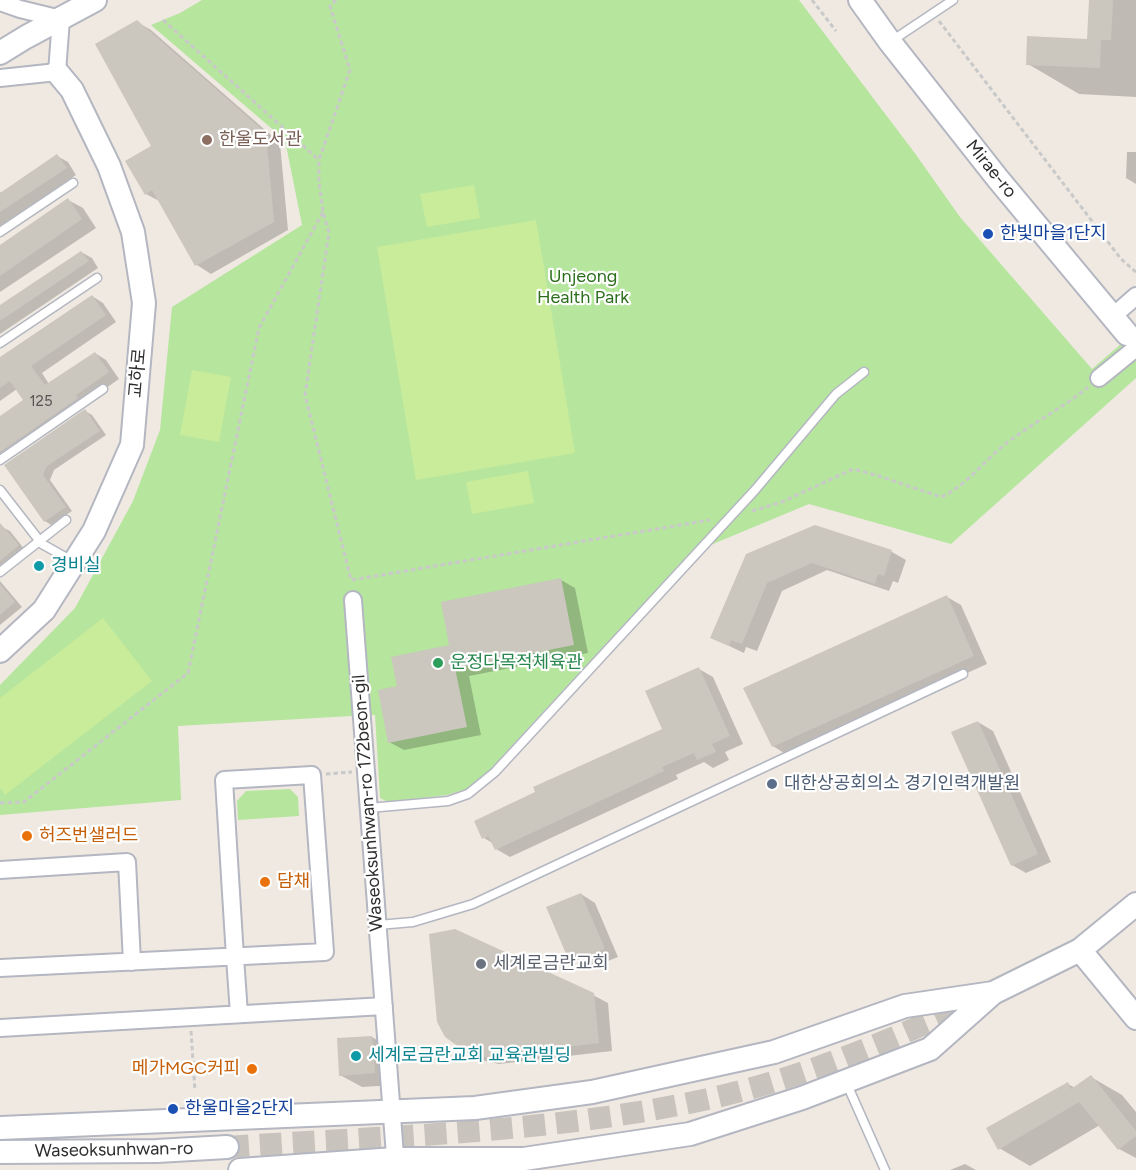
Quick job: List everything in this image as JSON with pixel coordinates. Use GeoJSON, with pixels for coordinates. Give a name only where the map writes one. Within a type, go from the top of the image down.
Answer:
{"type":"FeatureCollection","features":[{"type":"Feature","properties":{"kind":"street"},"geometry":{"type":"LineString","coordinates":[[0,53],[95,0]]}},
{"type":"Feature","properties":{"kind":"street","name":"Mirae-ro"},"geometry":{"type":"LineString","coordinates":[[860,0],[890,42],[1006,188],[1125,333]]}},
{"type":"Feature","properties":{"kind":"street"},"geometry":{"type":"LineString","coordinates":[[0,2],[61,19]]}},
{"type":"Feature","properties":{"kind":"street"},"geometry":{"type":"LineString","coordinates":[[0,78],[57,72],[61,19]]}},
{"type":"Feature","properties":{"kind":"street","name":"교하로"},"geometry":{"type":"LineString","coordinates":[[0,651],[44,610],[75,562],[94,531],[132,445],[144,303],[133,232],[109,166],[72,90],[57,72]]}},
{"type":"Feature","properties":{"kind":"street"},"geometry":{"type":"LineString","coordinates":[[1099,378],[1125,333],[1136,296]]}},
{"type":"Feature","properties":{"kind":"street","name":"Waseoksunhwan-ro 172beon-gil"},"geometry":{"type":"LineString","coordinates":[[352,600],[395,1164]]}},
{"type":"Feature","properties":{"kind":"street"},"geometry":{"type":"LineString","coordinates":[[0,968],[235,957],[325,952],[312,775],[224,780],[235,957],[239,1014]]}},
{"type":"Feature","properties":{"kind":"street"},"geometry":{"type":"LineString","coordinates":[[0,870],[127,862],[132,962]]}},
{"type":"Feature","properties":{"kind":"street"},"geometry":{"type":"LineString","coordinates":[[240,1170],[524,1159],[690,1134],[845,1082],[930,1049],[993,993],[1080,950],[1136,904]]}},
{"type":"Feature","properties":{"kind":"street"},"geometry":{"type":"LineString","coordinates":[[1080,950],[1136,1018]]}},
{"type":"Feature","properties":{"kind":"street"},"geometry":{"type":"LineString","coordinates":[[0,1128],[475,1108],[592,1092],[774,1052],[905,1006],[993,993]]}},
{"type":"Feature","properties":{"kind":"street"},"geometry":{"type":"LineString","coordinates":[[0,1028],[384,1006]]}},
{"type":"Feature","properties":{"kind":"street","name":"Waseoksunhwan-ro"},"geometry":{"type":"LineString","coordinates":[[0,1152],[157,1151],[227,1146]]}},
{"type":"Feature","properties":{"kind":"lane"},"geometry":{"type":"LineString","coordinates":[[890,42],[953,0]]}},
{"type":"Feature","properties":{"kind":"lane"},"geometry":{"type":"LineString","coordinates":[[0,232],[73,183]]}},
{"type":"Feature","properties":{"kind":"lane"},"geometry":{"type":"LineString","coordinates":[[0,344],[97,278]]}},
{"type":"Feature","properties":{"kind":"lane"},"geometry":{"type":"LineString","coordinates":[[369,808],[448,801],[468,794],[495,772],[730,517],[836,394],[864,372]]}},
{"type":"Feature","properties":{"kind":"lane"},"geometry":{"type":"LineString","coordinates":[[0,460],[103,389]]}},
{"type":"Feature","properties":{"kind":"lane"},"geometry":{"type":"LineString","coordinates":[[0,490],[42,544],[75,562]]}},
{"type":"Feature","properties":{"kind":"lane"},"geometry":{"type":"LineString","coordinates":[[0,572],[66,520]]}},
{"type":"Feature","properties":{"kind":"lane"},"geometry":{"type":"LineString","coordinates":[[378,925],[413,922],[472,904],[963,674]]}},
{"type":"Feature","properties":{"kind":"lane"},"geometry":{"type":"LineString","coordinates":[[845,1082],[885,1170]]}},
{"type":"Feature","properties":{"kind":"path"},"geometry":{"type":"LineString","coordinates":[[336,0],[330,6],[350,70],[319,160],[323,212],[329,232],[305,395],[351,579],[730,517],[782,502],[853,469],[941,496],[955,491],[1007,443],[1071,401],[1099,378]]}},
{"type":"Feature","properties":{"kind":"path"},"geometry":{"type":"LineString","coordinates":[[813,0],[836,31]]}},
{"type":"Feature","properties":{"kind":"path"},"geometry":{"type":"LineString","coordinates":[[933,13],[1121,259],[1136,272]]}},
{"type":"Feature","properties":{"kind":"path"},"geometry":{"type":"LineString","coordinates":[[163,20],[319,160]]}},
{"type":"Feature","properties":{"kind":"path"},"geometry":{"type":"LineString","coordinates":[[0,803],[24,802],[189,673],[259,327],[323,212]]}},
{"type":"Feature","properties":{"kind":"path"},"geometry":{"type":"LineString","coordinates":[[312,775],[366,771]]}},
{"type":"Feature","properties":{"kind":"path"},"geometry":{"type":"LineString","coordinates":[[190,1017],[195,1091]]}},
{"type":"Feature","properties":{"kind":"green space","name":"Unjeong Health Park"},"geometry":{"type":"Polygon","coordinates":[[[202,0],[799,0],[960,217],[1092,369],[1136,331],[1136,378],[951,544],[809,504],[689,554],[483,777],[467,789],[447,795],[388,802],[380,798],[375,715],[351,716],[178,726],[181,800],[0,815],[0,685],[75,608],[133,501],[160,430],[172,307],[302,225],[285,140],[151,25],[180,13],[202,0]]]}},
{"type":"Feature","properties":{"kind":"green space"},"geometry":{"type":"Polygon","coordinates":[[[474,185],[480,218],[427,227],[420,194],[474,185]]]}},
{"type":"Feature","properties":{"kind":"green space"},"geometry":{"type":"Polygon","coordinates":[[[536,220],[575,453],[416,480],[377,247],[536,220]]]}},
{"type":"Feature","properties":{"kind":"green space"},"geometry":{"type":"Polygon","coordinates":[[[192,370],[231,377],[219,442],[180,435],[192,370]]]}},
{"type":"Feature","properties":{"kind":"green space"},"geometry":{"type":"Polygon","coordinates":[[[528,471],[534,503],[472,514],[466,482],[528,471]]]}},
{"type":"Feature","properties":{"kind":"green space"},"geometry":{"type":"Polygon","coordinates":[[[103,618],[152,681],[5,795],[0,788],[0,698],[103,618]]]}},
{"type":"Feature","properties":{"kind":"green space"},"geometry":{"type":"Polygon","coordinates":[[[290,789],[298,797],[299,816],[238,820],[237,801],[246,791],[290,789]]]}},
{"type":"Feature","properties":{"kind":"building"},"geometry":{"type":"Polygon","coordinates":[[[1089,0],[1113,0],[1111,40],[1101,40],[1100,68],[1026,65],[1027,36],[1087,39],[1089,0]]]}},
{"type":"Feature","properties":{"kind":"building","name":"한울도서관"},"geometry":{"type":"Polygon","coordinates":[[[137,20],[266,133],[274,222],[195,266],[152,190],[145,195],[125,161],[151,146],[95,44],[137,20]]]}},
{"type":"Feature","properties":{"kind":"building"},"geometry":{"type":"Polygon","coordinates":[[[57,154],[67,168],[0,212],[0,193],[57,154]]]}},
{"type":"Feature","properties":{"kind":"building"},"geometry":{"type":"Polygon","coordinates":[[[68,198],[82,219],[0,276],[0,245],[68,198]]]}},
{"type":"Feature","properties":{"kind":"building"},"geometry":{"type":"Polygon","coordinates":[[[81,251],[89,261],[0,321],[0,305],[81,251]]]}},
{"type":"Feature","properties":{"kind":"building"},"geometry":{"type":"Polygon","coordinates":[[[92,295],[106,315],[31,366],[45,385],[95,352],[109,372],[76,395],[78,398],[0,452],[0,416],[23,400],[10,381],[0,388],[0,357],[92,295]]]}},
{"type":"Feature","properties":{"kind":"building"},"geometry":{"type":"Polygon","coordinates":[[[85,409],[100,431],[47,466],[43,475],[66,507],[44,522],[4,465],[85,409]]]}},
{"type":"Feature","properties":{"kind":"building"},"geometry":{"type":"Polygon","coordinates":[[[0,523],[19,545],[0,561],[0,523]]]}},
{"type":"Feature","properties":{"kind":"building"},"geometry":{"type":"Polygon","coordinates":[[[815,525],[892,550],[884,576],[878,574],[875,584],[812,563],[767,583],[742,644],[731,640],[729,646],[710,638],[746,554],[815,525]]]}},
{"type":"Feature","properties":{"kind":"building","name":"운정다목적체육관"},"geometry":{"type":"Polygon","coordinates":[[[561,578],[574,645],[455,668],[467,727],[388,743],[378,690],[397,686],[391,657],[449,645],[441,602],[561,578]]]}},
{"type":"Feature","properties":{"kind":"building"},"geometry":{"type":"Polygon","coordinates":[[[0,584],[15,602],[0,615],[0,584]]]}},
{"type":"Feature","properties":{"kind":"building"},"geometry":{"type":"Polygon","coordinates":[[[947,595],[974,656],[772,747],[743,688],[947,595]]]}},
{"type":"Feature","properties":{"kind":"building"},"geometry":{"type":"Polygon","coordinates":[[[699,667],[730,736],[712,744],[716,752],[697,760],[694,753],[662,767],[664,771],[495,850],[488,836],[482,839],[474,821],[535,792],[533,787],[662,729],[645,691],[699,667]]]}},
{"type":"Feature","properties":{"kind":"building"},"geometry":{"type":"Polygon","coordinates":[[[978,721],[1038,854],[1011,866],[951,732],[978,721]]]}},
{"type":"Feature","properties":{"kind":"building"},"geometry":{"type":"Polygon","coordinates":[[[581,893],[605,949],[578,960],[575,953],[567,956],[546,907],[581,893]]]}},
{"type":"Feature","properties":{"kind":"building","name":"세계로금란교회"},"geometry":{"type":"Polygon","coordinates":[[[455,929],[594,993],[599,1043],[484,1057],[469,1054],[445,1037],[437,1022],[429,934],[455,929]]]}},
{"type":"Feature","properties":{"kind":"building","name":"세계로금란교회 교육관빌딩"},"geometry":{"type":"Polygon","coordinates":[[[372,1036],[375,1073],[339,1076],[337,1038],[372,1036]]]}},
{"type":"Feature","properties":{"kind":"building"},"geometry":{"type":"Polygon","coordinates":[[[1091,1075],[1136,1131],[1136,1136],[1118,1150],[1079,1102],[998,1150],[986,1128],[1068,1082],[1071,1089],[1091,1075]]]}},
{"type":"Feature","properties":{"kind":"tunnel"},"geometry":{"type":"LineString","coordinates":[[227,1147],[469,1132],[589,1119],[708,1099],[779,1080],[849,1056],[984,997]]}},
{"type":"Feature","properties":{"kind":"place","name":"한울도서관"},"geometry":{"type":"Point","coordinates":[207,140]}},
{"type":"Feature","properties":{"kind":"place","name":"한빛마을1단지"},"geometry":{"type":"Point","coordinates":[988,234]}},
{"type":"Feature","properties":{"kind":"place","name":"경비실"},"geometry":{"type":"Point","coordinates":[39,566]}},
{"type":"Feature","properties":{"kind":"place","name":"운정다목적체육관"},"geometry":{"type":"Point","coordinates":[438,663]}},
{"type":"Feature","properties":{"kind":"place","name":"대한상공회의소 경기인력개발원"},"geometry":{"type":"Point","coordinates":[772,784]}},
{"type":"Feature","properties":{"kind":"place","name":"허즈번샐러드"},"geometry":{"type":"Point","coordinates":[27,836]}},
{"type":"Feature","properties":{"kind":"place","name":"담채"},"geometry":{"type":"Point","coordinates":[265,882]}},
{"type":"Feature","properties":{"kind":"place","name":"세계로금란교회"},"geometry":{"type":"Point","coordinates":[481,964]}},
{"type":"Feature","properties":{"kind":"place","name":"세계로금란교회 교육관빌딩"},"geometry":{"type":"Point","coordinates":[356,1056]}},
{"type":"Feature","properties":{"kind":"place","name":"메가MGC커피"},"geometry":{"type":"Point","coordinates":[252,1069]}},
{"type":"Feature","properties":{"kind":"place","name":"한울마을2단지"},"geometry":{"type":"Point","coordinates":[173,1109]}}]}
